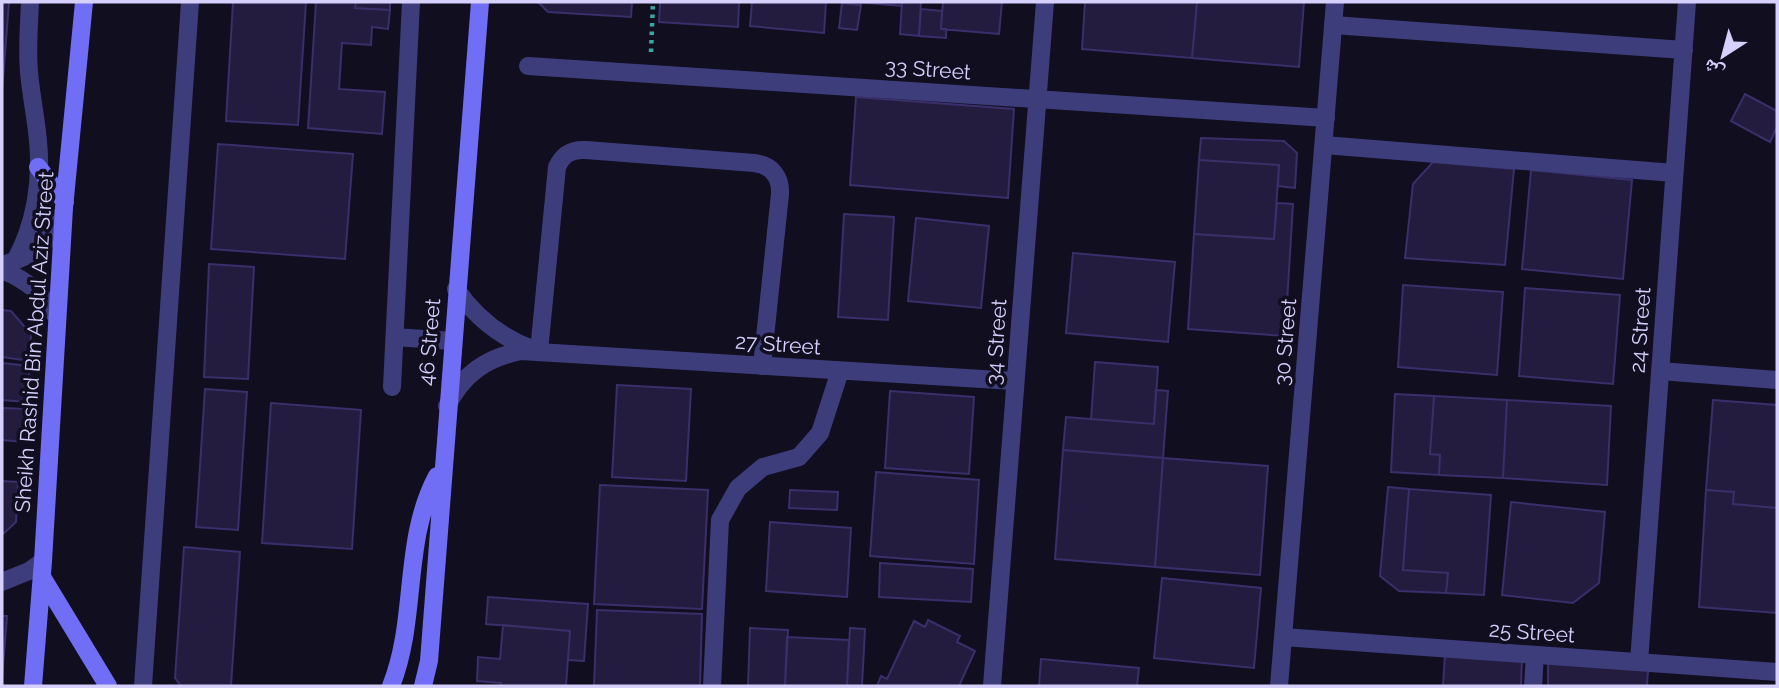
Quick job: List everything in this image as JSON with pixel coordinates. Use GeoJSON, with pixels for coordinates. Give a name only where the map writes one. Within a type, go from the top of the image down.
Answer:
{"type":"FeatureCollection","features":[{"type":"Feature","properties":{"kind":"main road","name":"Sheikh Rashid Bin Abdul Aziz Street"},"geometry":{"type":"LineString","coordinates":[[33,686],[64,205],[84,2]]}},
{"type":"Feature","properties":{"kind":"main road","name":"46 Street"},"geometry":{"type":"LineString","coordinates":[[424,686],[429,661],[480,2]]}},
{"type":"Feature","properties":{"kind":"main road"},"geometry":{"type":"LineString","coordinates":[[38,167],[64,205]]}},
{"type":"Feature","properties":{"kind":"main road"},"geometry":{"type":"LineString","coordinates":[[391,686],[402,649],[420,520],[442,466]]}},
{"type":"Feature","properties":{"kind":"main road"},"geometry":{"type":"LineString","coordinates":[[42,569],[108,686]]}},
{"type":"Feature","properties":{"kind":"street"},"geometry":{"type":"LineString","coordinates":[[6,266],[29,232],[34,212],[38,142],[29,68],[30,2]]}},
{"type":"Feature","properties":{"kind":"street"},"geometry":{"type":"LineString","coordinates":[[143,686],[190,2]]}},
{"type":"Feature","properties":{"kind":"street"},"geometry":{"type":"LineString","coordinates":[[392,387],[411,2]]}},
{"type":"Feature","properties":{"kind":"street","name":"34 Street"},"geometry":{"type":"LineString","coordinates":[[992,686],[1045,2]]}},
{"type":"Feature","properties":{"kind":"street","name":"30 Street"},"geometry":{"type":"LineString","coordinates":[[1279,686],[1335,2]]}},
{"type":"Feature","properties":{"kind":"street","name":"24 Street"},"geometry":{"type":"LineString","coordinates":[[1639,662],[1687,2]]}},
{"type":"Feature","properties":{"kind":"street"},"geometry":{"type":"LineString","coordinates":[[1334,25],[1684,50]]}},
{"type":"Feature","properties":{"kind":"street","name":"33 Street"},"geometry":{"type":"LineString","coordinates":[[528,66],[1326,118]]}},
{"type":"Feature","properties":{"kind":"street"},"geometry":{"type":"LineString","coordinates":[[1324,145],[1674,173]]}},
{"type":"Feature","properties":{"kind":"street"},"geometry":{"type":"LineString","coordinates":[[539,352],[557,167],[565,155],[572,151],[586,150],[754,163],[769,167],[775,173],[779,179],[780,194],[762,366]]}},
{"type":"Feature","properties":{"kind":"street"},"geometry":{"type":"LineString","coordinates":[[6,266],[29,256],[51,236],[64,205]]}},
{"type":"Feature","properties":{"kind":"street"},"geometry":{"type":"LineString","coordinates":[[6,266],[35,288],[56,316]]}},
{"type":"Feature","properties":{"kind":"street","name":"27 Street"},"geometry":{"type":"LineString","coordinates":[[456,289],[467,305],[495,331],[515,343],[539,352]]}},
{"type":"Feature","properties":{"kind":"street"},"geometry":{"type":"LineString","coordinates":[[395,337],[452,341]]}},
{"type":"Feature","properties":{"kind":"street","name":"27 Street"},"geometry":{"type":"LineString","coordinates":[[447,406],[464,379],[489,360],[513,353],[539,352],[1015,381]]}},
{"type":"Feature","properties":{"kind":"street"},"geometry":{"type":"LineString","coordinates":[[712,686],[720,520],[738,488],[763,467],[799,457],[820,433],[840,371]]}},
{"type":"Feature","properties":{"kind":"street"},"geometry":{"type":"LineString","coordinates":[[1660,371],[1777,380]]}},
{"type":"Feature","properties":{"kind":"street"},"geometry":{"type":"LineString","coordinates":[[2,582],[29,571],[42,569]]}},
{"type":"Feature","properties":{"kind":"street","name":"25 Street"},"geometry":{"type":"LineString","coordinates":[[1283,637],[1639,662],[1768,676]]}},
{"type":"Feature","properties":{"kind":"street"},"geometry":{"type":"LineString","coordinates":[[1533,686],[1535,654]]}},
{"type":"Feature","properties":{"kind":"path"},"geometry":{"type":"LineString","coordinates":[[650,74],[653,2]]}},
{"type":"Feature","properties":{"kind":"building"},"geometry":{"type":"Polygon","coordinates":[[[2,2],[9,2],[2,92],[2,2]]]}},
{"type":"Feature","properties":{"kind":"building"},"geometry":{"type":"Polygon","coordinates":[[[233,2],[306,2],[298,125],[226,121],[233,2]]]}},
{"type":"Feature","properties":{"kind":"building"},"geometry":{"type":"Polygon","coordinates":[[[316,2],[356,2],[355,8],[390,10],[388,29],[372,27],[371,45],[342,43],[339,89],[385,92],[382,134],[308,128],[316,2]]]}},
{"type":"Feature","properties":{"kind":"building"},"geometry":{"type":"Polygon","coordinates":[[[356,2],[390,2],[390,10],[355,8],[356,2]]]}},
{"type":"Feature","properties":{"kind":"building"},"geometry":{"type":"Polygon","coordinates":[[[538,2],[632,2],[631,17],[548,12],[538,2]]]}},
{"type":"Feature","properties":{"kind":"building"},"geometry":{"type":"Polygon","coordinates":[[[660,2],[739,2],[738,27],[659,22],[660,2]]]}},
{"type":"Feature","properties":{"kind":"building"},"geometry":{"type":"Polygon","coordinates":[[[752,2],[826,2],[824,33],[750,26],[752,2]]]}},
{"type":"Feature","properties":{"kind":"building"},"geometry":{"type":"Polygon","coordinates":[[[855,2],[902,2],[902,6],[855,2]]]}},
{"type":"Feature","properties":{"kind":"building"},"geometry":{"type":"Polygon","coordinates":[[[902,2],[921,2],[919,36],[900,34],[902,2]]]}},
{"type":"Feature","properties":{"kind":"building"},"geometry":{"type":"Polygon","coordinates":[[[943,2],[1002,2],[999,34],[941,29],[943,2]]]}},
{"type":"Feature","properties":{"kind":"building"},"geometry":{"type":"Polygon","coordinates":[[[1085,2],[1197,2],[1192,58],[1082,49],[1085,2]]]}},
{"type":"Feature","properties":{"kind":"building"},"geometry":{"type":"Polygon","coordinates":[[[1197,2],[1304,2],[1299,67],[1192,58],[1197,2]]]}},
{"type":"Feature","properties":{"kind":"building"},"geometry":{"type":"Polygon","coordinates":[[[842,3],[861,5],[857,30],[839,28],[842,3]]]}},
{"type":"Feature","properties":{"kind":"building"},"geometry":{"type":"Polygon","coordinates":[[[921,9],[942,11],[941,29],[946,29],[946,38],[919,36],[921,9]]]}},
{"type":"Feature","properties":{"kind":"building"},"geometry":{"type":"Polygon","coordinates":[[[1745,94],[1777,111],[1777,127],[1770,142],[1731,121],[1745,94]]]}},
{"type":"Feature","properties":{"kind":"building"},"geometry":{"type":"Polygon","coordinates":[[[856,97],[1014,109],[1008,198],[850,185],[856,97]]]}},
{"type":"Feature","properties":{"kind":"building"},"geometry":{"type":"Polygon","coordinates":[[[1201,138],[1284,141],[1297,153],[1295,188],[1278,186],[1279,165],[1199,160],[1201,138]]]}},
{"type":"Feature","properties":{"kind":"building"},"geometry":{"type":"Polygon","coordinates":[[[218,144],[353,154],[345,259],[211,249],[218,144]]]}},
{"type":"Feature","properties":{"kind":"building"},"geometry":{"type":"Polygon","coordinates":[[[1199,160],[1279,165],[1274,239],[1194,234],[1199,160]]]}},
{"type":"Feature","properties":{"kind":"building"},"geometry":{"type":"Polygon","coordinates":[[[1433,162],[1514,169],[1505,265],[1405,258],[1413,184],[1433,162]]]}},
{"type":"Feature","properties":{"kind":"building"},"geometry":{"type":"Polygon","coordinates":[[[1531,170],[1632,180],[1623,279],[1522,269],[1531,170]]]}},
{"type":"Feature","properties":{"kind":"building"},"geometry":{"type":"Polygon","coordinates":[[[1277,203],[1293,204],[1285,336],[1188,329],[1194,234],[1274,239],[1277,203]]]}},
{"type":"Feature","properties":{"kind":"building"},"geometry":{"type":"Polygon","coordinates":[[[844,214],[894,217],[888,320],[838,317],[844,214]]]}},
{"type":"Feature","properties":{"kind":"building"},"geometry":{"type":"Polygon","coordinates":[[[916,218],[989,226],[981,308],[908,301],[916,218]]]}},
{"type":"Feature","properties":{"kind":"building"},"geometry":{"type":"Polygon","coordinates":[[[1073,253],[1175,262],[1168,342],[1066,333],[1073,253]]]}},
{"type":"Feature","properties":{"kind":"building"},"geometry":{"type":"Polygon","coordinates":[[[209,264],[254,267],[248,379],[204,377],[209,264]]]}},
{"type":"Feature","properties":{"kind":"building"},"geometry":{"type":"Polygon","coordinates":[[[1403,285],[1503,292],[1497,375],[1398,367],[1403,285]]]}},
{"type":"Feature","properties":{"kind":"building"},"geometry":{"type":"Polygon","coordinates":[[[1525,288],[1620,295],[1613,384],[1519,376],[1525,288]]]}},
{"type":"Feature","properties":{"kind":"building"},"geometry":{"type":"Polygon","coordinates":[[[2,310],[11,311],[31,334],[30,361],[2,357],[2,310]]]}},
{"type":"Feature","properties":{"kind":"building"},"geometry":{"type":"Polygon","coordinates":[[[1095,362],[1158,367],[1154,424],[1091,419],[1095,362]]]}},
{"type":"Feature","properties":{"kind":"building"},"geometry":{"type":"Polygon","coordinates":[[[2,363],[30,366],[27,402],[2,400],[2,363]]]}},
{"type":"Feature","properties":{"kind":"building"},"geometry":{"type":"Polygon","coordinates":[[[617,385],[691,389],[686,481],[612,477],[617,385]]]}},
{"type":"Feature","properties":{"kind":"building"},"geometry":{"type":"Polygon","coordinates":[[[205,389],[247,392],[238,530],[196,527],[205,389]]]}},
{"type":"Feature","properties":{"kind":"building"},"geometry":{"type":"Polygon","coordinates":[[[1156,390],[1168,391],[1163,458],[1063,450],[1066,417],[1154,424],[1156,390]]]}},
{"type":"Feature","properties":{"kind":"building"},"geometry":{"type":"Polygon","coordinates":[[[890,391],[974,397],[969,474],[885,468],[890,391]]]}},
{"type":"Feature","properties":{"kind":"building"},"geometry":{"type":"Polygon","coordinates":[[[1395,394],[1434,396],[1430,454],[1440,455],[1439,475],[1391,472],[1395,394]]]}},
{"type":"Feature","properties":{"kind":"building"},"geometry":{"type":"Polygon","coordinates":[[[1434,396],[1507,400],[1503,478],[1439,475],[1440,455],[1430,454],[1434,396]]]}},
{"type":"Feature","properties":{"kind":"building"},"geometry":{"type":"Polygon","coordinates":[[[1507,400],[1611,406],[1607,485],[1503,478],[1507,400]]]}},
{"type":"Feature","properties":{"kind":"building"},"geometry":{"type":"Polygon","coordinates":[[[1713,400],[1777,405],[1777,508],[1733,504],[1734,492],[1706,490],[1713,400]]]}},
{"type":"Feature","properties":{"kind":"building"},"geometry":{"type":"Polygon","coordinates":[[[271,403],[361,410],[352,549],[262,543],[271,403]]]}},
{"type":"Feature","properties":{"kind":"building"},"geometry":{"type":"Polygon","coordinates":[[[2,408],[26,409],[24,442],[2,440],[2,408]]]}},
{"type":"Feature","properties":{"kind":"building"},"geometry":{"type":"Polygon","coordinates":[[[1063,450],[1163,458],[1155,567],[1055,559],[1063,450]]]}},
{"type":"Feature","properties":{"kind":"building"},"geometry":{"type":"Polygon","coordinates":[[[1163,458],[1268,466],[1260,575],[1155,567],[1163,458]]]}},
{"type":"Feature","properties":{"kind":"building"},"geometry":{"type":"Polygon","coordinates":[[[876,472],[979,480],[974,564],[870,556],[876,472]]]}},
{"type":"Feature","properties":{"kind":"building"},"geometry":{"type":"Polygon","coordinates":[[[2,481],[18,482],[16,522],[2,535],[2,481]]]}},
{"type":"Feature","properties":{"kind":"building"},"geometry":{"type":"Polygon","coordinates":[[[600,485],[708,490],[702,609],[594,604],[600,485]]]}},
{"type":"Feature","properties":{"kind":"building"},"geometry":{"type":"Polygon","coordinates":[[[1388,487],[1409,489],[1403,570],[1448,573],[1446,593],[1399,591],[1380,576],[1388,487]]]}},
{"type":"Feature","properties":{"kind":"building"},"geometry":{"type":"Polygon","coordinates":[[[1409,489],[1491,495],[1484,595],[1446,593],[1448,573],[1403,570],[1409,489]]]}},
{"type":"Feature","properties":{"kind":"building"},"geometry":{"type":"Polygon","coordinates":[[[790,490],[838,492],[837,510],[789,508],[790,490]]]}},
{"type":"Feature","properties":{"kind":"building"},"geometry":{"type":"Polygon","coordinates":[[[1706,490],[1734,492],[1733,504],[1777,508],[1777,613],[1699,607],[1706,490]]]}},
{"type":"Feature","properties":{"kind":"building"},"geometry":{"type":"Polygon","coordinates":[[[1511,502],[1605,512],[1599,583],[1573,603],[1502,595],[1511,502]]]}},
{"type":"Feature","properties":{"kind":"building"},"geometry":{"type":"Polygon","coordinates":[[[770,522],[851,528],[847,597],[766,591],[770,522]]]}},
{"type":"Feature","properties":{"kind":"building"},"geometry":{"type":"Polygon","coordinates":[[[184,547],[240,552],[231,686],[181,686],[175,678],[184,547]]]}},
{"type":"Feature","properties":{"kind":"building"},"geometry":{"type":"Polygon","coordinates":[[[880,563],[973,569],[971,602],[879,597],[880,563]]]}},
{"type":"Feature","properties":{"kind":"building"},"geometry":{"type":"Polygon","coordinates":[[[1162,578],[1261,588],[1254,668],[1154,658],[1162,578]]]}},
{"type":"Feature","properties":{"kind":"building"},"geometry":{"type":"Polygon","coordinates":[[[488,597],[588,604],[584,661],[568,660],[570,631],[486,624],[488,597]]]}},
{"type":"Feature","properties":{"kind":"building"},"geometry":{"type":"Polygon","coordinates":[[[597,610],[702,614],[700,686],[594,686],[597,610]]]}},
{"type":"Feature","properties":{"kind":"building"},"geometry":{"type":"Polygon","coordinates":[[[2,616],[7,616],[2,679],[2,616]]]}},
{"type":"Feature","properties":{"kind":"building"},"geometry":{"type":"Polygon","coordinates":[[[928,620],[960,636],[957,642],[975,651],[959,686],[877,686],[881,676],[887,679],[914,621],[925,627],[928,620]]]}},
{"type":"Feature","properties":{"kind":"building"},"geometry":{"type":"Polygon","coordinates":[[[503,625],[570,631],[566,686],[501,686],[501,683],[477,681],[478,657],[500,659],[503,625]]]}},
{"type":"Feature","properties":{"kind":"building"},"geometry":{"type":"Polygon","coordinates":[[[750,628],[788,630],[785,686],[748,686],[750,628]]]}},
{"type":"Feature","properties":{"kind":"building"},"geometry":{"type":"Polygon","coordinates":[[[850,628],[865,629],[862,686],[847,686],[850,628]]]}},
{"type":"Feature","properties":{"kind":"building"},"geometry":{"type":"Polygon","coordinates":[[[787,637],[849,640],[847,686],[785,686],[787,637]]]}},
{"type":"Feature","properties":{"kind":"building"},"geometry":{"type":"Polygon","coordinates":[[[1445,653],[1522,657],[1521,686],[1443,686],[1445,653]]]}},
{"type":"Feature","properties":{"kind":"building"},"geometry":{"type":"Polygon","coordinates":[[[1041,659],[1139,668],[1137,686],[1039,686],[1041,659]]]}},
{"type":"Feature","properties":{"kind":"building"},"geometry":{"type":"Polygon","coordinates":[[[1548,663],[1648,670],[1647,686],[1548,686],[1548,663]]]}}]}
